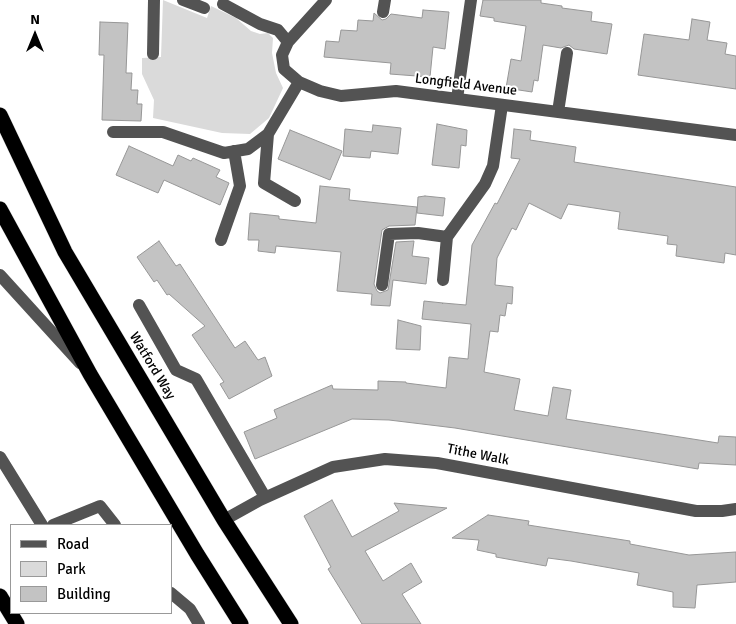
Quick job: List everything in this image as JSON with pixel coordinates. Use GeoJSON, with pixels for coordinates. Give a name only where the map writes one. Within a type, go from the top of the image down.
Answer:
{"type":"FeatureCollection","features":[{"type":"Feature","properties":{"kind":"highway","name":"Watford Way"},"geometry":{"type":"LineString","coordinates":[[0,115],[65,252],[224,520],[291,624]]}},
{"type":"Feature","properties":{"kind":"highway"},"geometry":{"type":"LineString","coordinates":[[0,209],[90,374],[241,624]]}},
{"type":"Feature","properties":{"kind":"highway"},"geometry":{"type":"LineString","coordinates":[[0,596],[10,612]]}},
{"type":"Feature","properties":{"kind":"street"},"geometry":{"type":"LineString","coordinates":[[153,54],[154,0]]}},
{"type":"Feature","properties":{"kind":"street"},"geometry":{"type":"LineString","coordinates":[[183,0],[204,8]]}},
{"type":"Feature","properties":{"kind":"street"},"geometry":{"type":"LineString","coordinates":[[223,4],[260,24],[278,30],[288,42],[326,0]]}},
{"type":"Feature","properties":{"kind":"street"},"geometry":{"type":"LineString","coordinates":[[457,100],[471,0]]}},
{"type":"Feature","properties":{"kind":"street","name":"Longfield Avenue"},"geometry":{"type":"LineString","coordinates":[[288,42],[282,55],[284,69],[299,82],[320,91],[342,96],[396,91],[736,135]]}},
{"type":"Feature","properties":{"kind":"street"},"geometry":{"type":"LineString","coordinates":[[558,112],[567,53]]}},
{"type":"Feature","properties":{"kind":"street"},"geometry":{"type":"LineString","coordinates":[[113,132],[163,132],[224,153],[248,149],[268,134],[299,82]]}},
{"type":"Feature","properties":{"kind":"street"},"geometry":{"type":"LineString","coordinates":[[443,280],[447,238],[485,184],[492,166],[502,105]]}},
{"type":"Feature","properties":{"kind":"street"},"geometry":{"type":"LineString","coordinates":[[268,134],[264,183],[295,201]]}},
{"type":"Feature","properties":{"kind":"street"},"geometry":{"type":"LineString","coordinates":[[221,240],[240,186],[234,151]]}},
{"type":"Feature","properties":{"kind":"street"},"geometry":{"type":"LineString","coordinates":[[382,286],[389,234],[418,233],[447,238]]}},
{"type":"Feature","properties":{"kind":"street"},"geometry":{"type":"LineString","coordinates":[[0,275],[90,374]]}},
{"type":"Feature","properties":{"kind":"street"},"geometry":{"type":"LineString","coordinates":[[139,305],[176,370],[196,379],[266,497]]}},
{"type":"Feature","properties":{"kind":"street"},"geometry":{"type":"LineString","coordinates":[[0,458],[41,524]]}},
{"type":"Feature","properties":{"kind":"street","name":"Tithe Walk"},"geometry":{"type":"LineString","coordinates":[[224,520],[266,497],[333,467],[385,459],[437,463],[696,511],[736,509]]}},
{"type":"Feature","properties":{"kind":"street"},"geometry":{"type":"LineString","coordinates":[[55,524],[100,506],[114,524]]}},
{"type":"Feature","properties":{"kind":"street"},"geometry":{"type":"LineString","coordinates":[[172,594],[190,610],[198,624]]}},
{"type":"Feature","properties":{"kind":"green space"},"geometry":{"type":"Polygon","coordinates":[[[163,0],[207,18],[211,6],[236,18],[251,31],[260,34],[268,33],[273,38],[272,53],[276,73],[283,88],[269,118],[250,134],[222,133],[153,118],[154,100],[142,74],[142,58],[161,57],[163,0]]]}},
{"type":"Feature","properties":{"kind":"building"},"geometry":{"type":"Polygon","coordinates":[[[483,0],[541,0],[541,3],[562,6],[562,8],[592,12],[591,21],[612,24],[607,54],[574,49],[569,45],[561,48],[543,45],[538,81],[534,80],[532,92],[506,88],[511,59],[521,61],[526,26],[494,21],[494,18],[480,16],[483,0]]]}},
{"type":"Feature","properties":{"kind":"building"},"geometry":{"type":"Polygon","coordinates":[[[423,10],[449,12],[445,49],[433,47],[430,77],[390,74],[391,63],[324,57],[326,41],[339,42],[341,30],[357,31],[358,20],[373,21],[374,13],[382,20],[391,14],[422,18],[423,10]]]}},
{"type":"Feature","properties":{"kind":"building"},"geometry":{"type":"Polygon","coordinates":[[[692,19],[710,22],[707,40],[727,43],[725,54],[736,56],[736,89],[638,75],[644,34],[689,40],[692,19]]]}},
{"type":"Feature","properties":{"kind":"building"},"geometry":{"type":"Polygon","coordinates":[[[100,22],[128,23],[126,73],[132,73],[131,90],[138,90],[137,104],[142,104],[141,121],[102,120],[104,55],[99,55],[100,22]]]}},
{"type":"Feature","properties":{"kind":"building"},"geometry":{"type":"Polygon","coordinates":[[[437,124],[467,130],[466,146],[461,145],[459,168],[432,165],[437,124]]]}},
{"type":"Feature","properties":{"kind":"building"},"geometry":{"type":"Polygon","coordinates":[[[373,125],[401,128],[398,154],[371,151],[370,158],[343,156],[345,129],[372,132],[373,125]]]}},
{"type":"Feature","properties":{"kind":"building"},"geometry":{"type":"Polygon","coordinates":[[[514,129],[531,131],[530,140],[576,147],[574,162],[736,187],[736,255],[725,253],[724,263],[676,256],[677,245],[667,244],[668,236],[618,229],[620,212],[568,204],[561,219],[529,203],[516,230],[512,228],[497,258],[495,285],[513,287],[512,304],[507,303],[505,316],[500,315],[498,332],[490,331],[484,372],[520,379],[514,410],[548,416],[553,387],[571,390],[566,419],[718,443],[719,436],[736,437],[736,465],[699,463],[698,469],[455,428],[389,420],[352,419],[255,459],[244,432],[277,418],[274,410],[332,385],[333,389],[378,390],[378,381],[406,382],[446,388],[449,357],[468,359],[471,324],[422,319],[424,301],[466,305],[472,245],[495,203],[497,204],[520,159],[511,158],[514,129]]]}},
{"type":"Feature","properties":{"kind":"building"},"geometry":{"type":"Polygon","coordinates":[[[290,130],[342,151],[330,180],[278,159],[290,130]]]}},
{"type":"Feature","properties":{"kind":"building"},"geometry":{"type":"Polygon","coordinates":[[[129,146],[173,166],[178,155],[191,161],[193,158],[220,170],[216,177],[229,183],[220,205],[164,180],[158,193],[116,175],[129,146]]]}},
{"type":"Feature","properties":{"kind":"building"},"geometry":{"type":"Polygon","coordinates":[[[320,186],[350,189],[349,200],[417,207],[415,225],[389,226],[382,230],[374,284],[380,293],[388,290],[396,242],[414,241],[412,256],[429,258],[426,284],[393,280],[390,306],[371,305],[372,294],[337,291],[341,252],[276,246],[275,253],[258,251],[259,240],[248,240],[250,213],[279,216],[279,219],[316,223],[320,186]]]}},
{"type":"Feature","properties":{"kind":"building"},"geometry":{"type":"Polygon","coordinates":[[[418,197],[445,198],[443,216],[417,213],[418,197]]]}},
{"type":"Feature","properties":{"kind":"building"},"geometry":{"type":"Polygon","coordinates":[[[159,241],[176,266],[180,264],[235,348],[245,341],[258,360],[265,357],[272,376],[229,399],[220,384],[224,382],[192,335],[205,326],[169,294],[167,295],[157,280],[154,282],[137,257],[159,241]]]}},
{"type":"Feature","properties":{"kind":"building"},"geometry":{"type":"Polygon","coordinates":[[[398,320],[421,326],[420,350],[396,349],[398,320]]]}},
{"type":"Feature","properties":{"kind":"building"},"geometry":{"type":"Polygon","coordinates":[[[332,500],[352,537],[399,511],[394,503],[447,508],[365,551],[383,581],[411,563],[422,582],[402,594],[421,624],[362,624],[328,569],[331,567],[304,516],[332,500]]]}},
{"type":"Feature","properties":{"kind":"building"},"geometry":{"type":"Polygon","coordinates":[[[488,515],[529,521],[528,525],[630,541],[630,544],[689,555],[736,552],[736,582],[697,585],[695,608],[673,607],[673,592],[637,585],[639,573],[548,558],[546,566],[496,557],[496,554],[477,550],[479,540],[452,538],[488,515]]]}}]}
